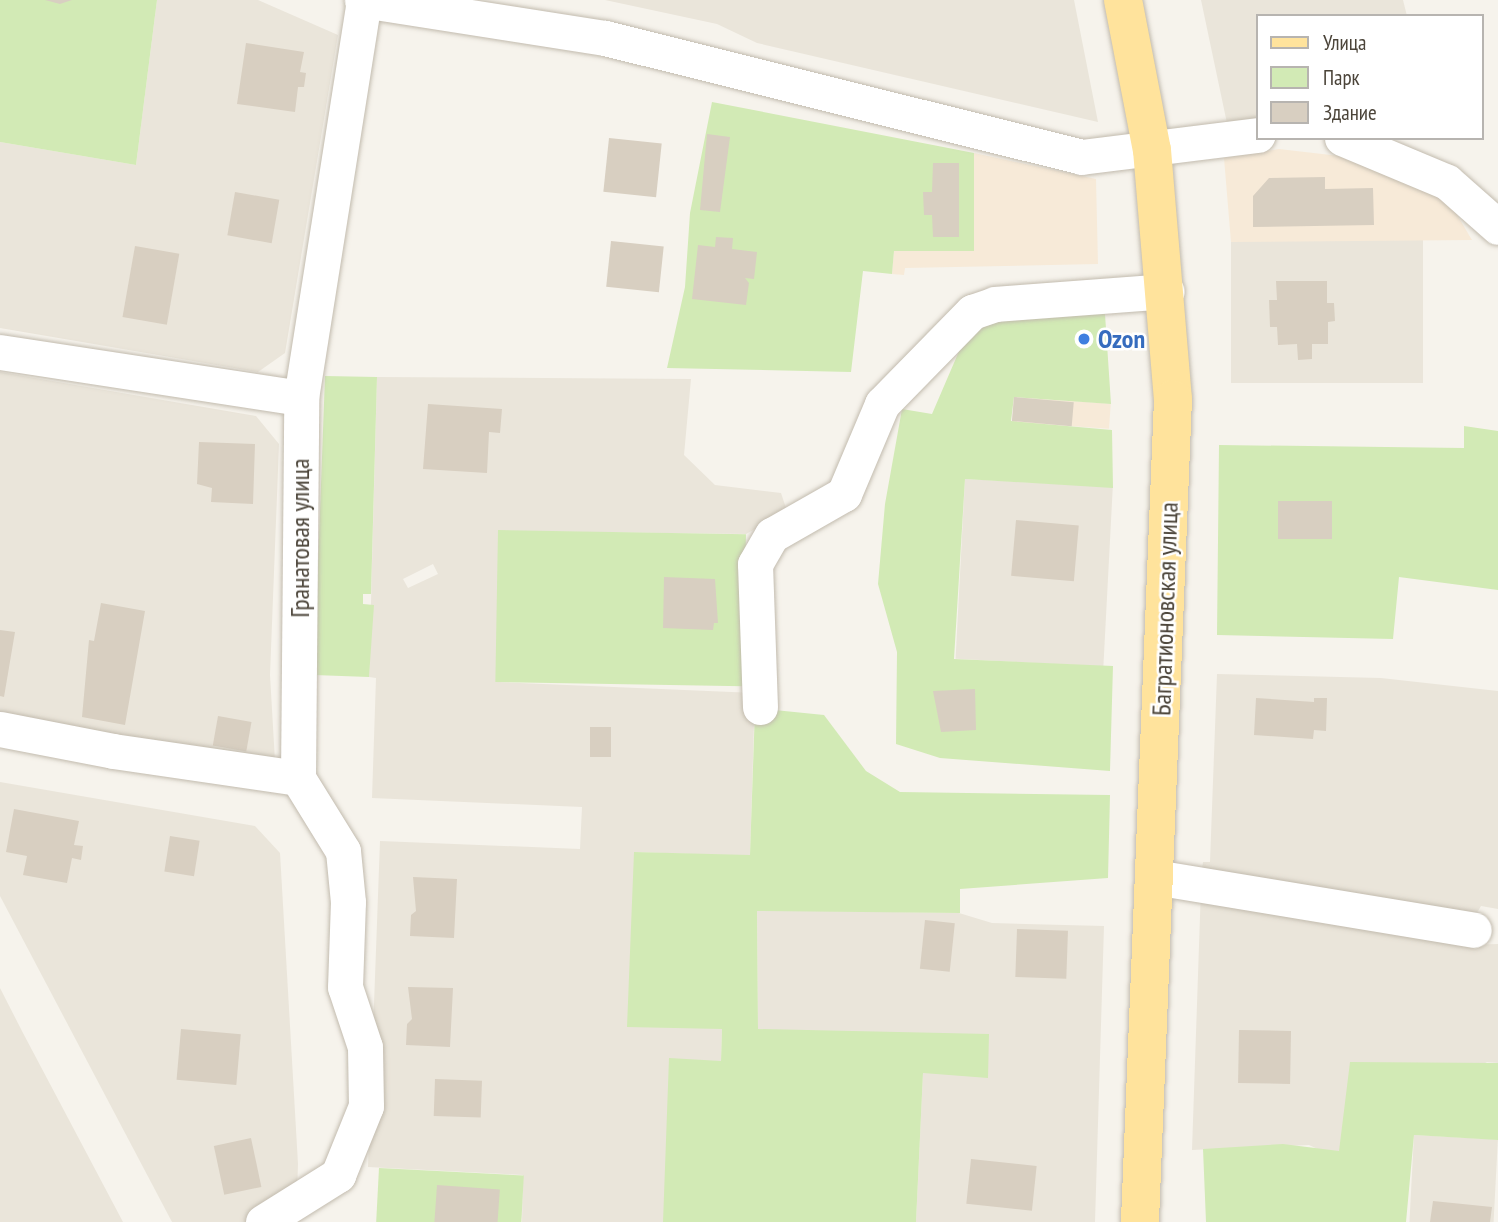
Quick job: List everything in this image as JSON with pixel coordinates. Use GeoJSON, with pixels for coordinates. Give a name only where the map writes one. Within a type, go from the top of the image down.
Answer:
{"type":"FeatureCollection","features":[{"type":"Feature","properties":{"kind":"main road","name":"Багратионовская улица"},"geometry":{"type":"LineString","coordinates":[[1123,0],[1152,150],[1167,291],[1172,399],[1140,1222]]}},
{"type":"Feature","properties":{"kind":"street"},"geometry":{"type":"LineString","coordinates":[[364,0],[605,38],[1082,157],[1256,135]]}},
{"type":"Feature","properties":{"kind":"street","name":"Гранатовая улица"},"geometry":{"type":"LineString","coordinates":[[298,778],[301,398],[364,0]]}},
{"type":"Feature","properties":{"kind":"street"},"geometry":{"type":"LineString","coordinates":[[1347,140],[1447,182],[1498,227]]}},
{"type":"Feature","properties":{"kind":"street"},"geometry":{"type":"LineString","coordinates":[[760,706],[755,564],[772,535],[844,494],[882,404],[972,312],[995,304],[1167,291]]}},
{"type":"Feature","properties":{"kind":"street"},"geometry":{"type":"LineString","coordinates":[[0,352],[301,398]]}},
{"type":"Feature","properties":{"kind":"street"},"geometry":{"type":"LineString","coordinates":[[0,729],[113,751],[298,778],[343,851],[348,902],[345,987],[365,1047],[366,1106],[338,1175],[263,1222]]}},
{"type":"Feature","properties":{"kind":"street"},"geometry":{"type":"LineString","coordinates":[[1154,877],[1474,930]]}},
{"type":"Feature","properties":{"kind":"shaded area"},"geometry":{"type":"Polygon","coordinates":[[[157,0],[258,0],[338,35],[285,353],[258,372],[0,328],[0,142],[136,165],[157,0]]]}},
{"type":"Feature","properties":{"kind":"shaded area"},"geometry":{"type":"Polygon","coordinates":[[[605,0],[1074,0],[1098,122],[757,43],[717,24],[605,0]]]}},
{"type":"Feature","properties":{"kind":"shaded area"},"geometry":{"type":"Polygon","coordinates":[[[1201,0],[1403,0],[1406,14],[1256,14],[1256,121],[1228,128],[1201,0]]]}},
{"type":"Feature","properties":{"kind":"shaded area"},"geometry":{"type":"Polygon","coordinates":[[[1279,149],[1348,157],[1447,198],[1472,240],[1231,242],[1224,158],[1279,149]]]}},
{"type":"Feature","properties":{"kind":"shaded area"},"geometry":{"type":"Polygon","coordinates":[[[974,153],[1096,179],[1098,264],[905,268],[904,275],[892,274],[894,251],[974,251],[974,153]]]}},
{"type":"Feature","properties":{"kind":"shaded area"},"geometry":{"type":"Polygon","coordinates":[[[1231,239],[1423,239],[1423,383],[1231,383],[1231,239]]]}},
{"type":"Feature","properties":{"kind":"shaded area"},"geometry":{"type":"Polygon","coordinates":[[[0,372],[256,416],[279,444],[270,675],[275,761],[0,738],[0,372]]]}},
{"type":"Feature","properties":{"kind":"shaded area"},"geometry":{"type":"Polygon","coordinates":[[[377,377],[691,379],[684,455],[715,485],[781,493],[787,511],[746,534],[498,531],[498,682],[755,693],[750,856],[635,852],[722,1029],[721,1062],[663,1222],[522,1222],[523,1175],[368,1167],[380,841],[580,849],[582,807],[372,798],[376,678],[369,677],[377,377]],[[433,564],[403,579],[408,588],[438,574],[433,564]]]}},
{"type":"Feature","properties":{"kind":"shaded area"},"geometry":{"type":"Polygon","coordinates":[[[1014,397],[1111,404],[1109,429],[1012,422],[1014,397]]]}},
{"type":"Feature","properties":{"kind":"shaded area"},"geometry":{"type":"Polygon","coordinates":[[[965,479],[1113,487],[1103,666],[956,659],[965,479]]]}},
{"type":"Feature","properties":{"kind":"shaded area"},"geometry":{"type":"Polygon","coordinates":[[[1217,674],[1381,678],[1498,691],[1498,909],[1481,906],[1472,921],[1201,877],[1203,862],[1210,862],[1217,674]]]}},
{"type":"Feature","properties":{"kind":"shaded area"},"geometry":{"type":"Polygon","coordinates":[[[0,782],[255,826],[280,853],[298,1164],[296,1222],[172,1222],[0,896],[0,782]]]}},
{"type":"Feature","properties":{"kind":"shaded area"},"geometry":{"type":"Polygon","coordinates":[[[1201,887],[1467,945],[1498,944],[1498,1063],[1487,1062],[1339,1151],[1322,1151],[1309,1145],[1192,1150],[1201,887]]]}},
{"type":"Feature","properties":{"kind":"shaded area"},"geometry":{"type":"Polygon","coordinates":[[[757,910],[959,913],[992,923],[1104,926],[1095,1222],[916,1222],[923,1073],[758,1029],[757,910]]]}},
{"type":"Feature","properties":{"kind":"shaded area"},"geometry":{"type":"Polygon","coordinates":[[[0,988],[23,1033],[123,1222],[0,1222],[0,988]]]}},
{"type":"Feature","properties":{"kind":"shaded area"},"geometry":{"type":"Polygon","coordinates":[[[1414,1135],[1498,1139],[1494,1222],[1409,1222],[1414,1135]]]}},
{"type":"Feature","properties":{"kind":"green space"},"geometry":{"type":"Polygon","coordinates":[[[0,0],[157,0],[136,165],[0,142],[0,0]]]}},
{"type":"Feature","properties":{"kind":"green space"},"geometry":{"type":"Polygon","coordinates":[[[712,102],[974,153],[974,251],[894,251],[892,274],[863,271],[851,372],[667,368],[685,287],[690,213],[712,102]]]}},
{"type":"Feature","properties":{"kind":"green space"},"geometry":{"type":"Polygon","coordinates":[[[975,314],[1105,314],[1111,404],[1014,397],[1011,421],[1112,430],[1113,488],[965,479],[954,659],[1113,666],[1110,771],[940,758],[896,744],[897,652],[878,584],[885,504],[902,409],[932,414],[975,314]]]}},
{"type":"Feature","properties":{"kind":"green space"},"geometry":{"type":"Polygon","coordinates":[[[325,376],[377,377],[371,594],[363,594],[363,604],[374,605],[369,677],[314,675],[325,376]]]}},
{"type":"Feature","properties":{"kind":"green space"},"geometry":{"type":"Polygon","coordinates":[[[1464,426],[1498,431],[1498,590],[1399,577],[1393,639],[1217,635],[1219,445],[1464,448],[1464,426]]]}},
{"type":"Feature","properties":{"kind":"green space"},"geometry":{"type":"Polygon","coordinates":[[[498,530],[746,534],[743,686],[495,682],[498,530]]]}},
{"type":"Feature","properties":{"kind":"green space"},"geometry":{"type":"Polygon","coordinates":[[[755,708],[824,715],[866,771],[900,792],[1110,795],[1108,878],[960,889],[960,913],[757,911],[758,1029],[989,1034],[988,1078],[923,1073],[916,1222],[663,1222],[669,1058],[721,1061],[722,1029],[627,1027],[634,852],[750,855],[755,708]]]}},
{"type":"Feature","properties":{"kind":"green space"},"geometry":{"type":"Polygon","coordinates":[[[1350,1062],[1498,1063],[1498,1140],[1414,1135],[1406,1222],[1206,1222],[1203,1149],[1283,1144],[1339,1151],[1350,1062]]]}},
{"type":"Feature","properties":{"kind":"green space"},"geometry":{"type":"Polygon","coordinates":[[[379,1168],[524,1176],[521,1222],[376,1222],[379,1168]]]}},
{"type":"Feature","properties":{"kind":"building"},"geometry":{"type":"Polygon","coordinates":[[[45,0],[72,0],[60,4],[45,0]]]}},
{"type":"Feature","properties":{"kind":"building"},"geometry":{"type":"Polygon","coordinates":[[[246,43],[304,52],[300,72],[306,73],[304,87],[298,87],[295,112],[237,104],[246,43]]]}},
{"type":"Feature","properties":{"kind":"building"},"geometry":{"type":"Polygon","coordinates":[[[707,134],[730,137],[720,212],[700,210],[707,134]]]}},
{"type":"Feature","properties":{"kind":"building"},"geometry":{"type":"Polygon","coordinates":[[[609,138],[662,144],[656,197],[603,192],[609,138]]]}},
{"type":"Feature","properties":{"kind":"building"},"geometry":{"type":"Polygon","coordinates":[[[933,163],[959,163],[959,237],[933,237],[932,215],[924,215],[923,192],[932,192],[933,163]]]}},
{"type":"Feature","properties":{"kind":"building"},"geometry":{"type":"Polygon","coordinates":[[[1325,177],[1325,189],[1373,188],[1374,225],[1253,227],[1253,196],[1269,178],[1325,177]]]}},
{"type":"Feature","properties":{"kind":"building"},"geometry":{"type":"Polygon","coordinates":[[[235,192],[279,200],[272,243],[227,235],[235,192]]]}},
{"type":"Feature","properties":{"kind":"building"},"geometry":{"type":"Polygon","coordinates":[[[716,237],[733,238],[732,249],[757,252],[754,279],[745,278],[749,283],[746,305],[692,299],[698,245],[715,247],[716,237]]]}},
{"type":"Feature","properties":{"kind":"building"},"geometry":{"type":"Polygon","coordinates":[[[611,241],[664,247],[659,292],[606,287],[611,241]]]}},
{"type":"Feature","properties":{"kind":"building"},"geometry":{"type":"Polygon","coordinates":[[[135,246],[179,254],[167,325],[122,317],[135,246]]]}},
{"type":"Feature","properties":{"kind":"building"},"geometry":{"type":"Polygon","coordinates":[[[1276,281],[1327,281],[1327,303],[1334,303],[1335,321],[1328,322],[1328,344],[1312,344],[1312,359],[1298,360],[1297,344],[1278,345],[1277,327],[1270,327],[1269,300],[1277,300],[1276,281]]]}},
{"type":"Feature","properties":{"kind":"building"},"geometry":{"type":"Polygon","coordinates":[[[1014,397],[1074,402],[1072,426],[1012,421],[1014,397]]]}},
{"type":"Feature","properties":{"kind":"building"},"geometry":{"type":"Polygon","coordinates":[[[428,404],[502,409],[500,433],[489,432],[487,473],[423,469],[428,404]]]}},
{"type":"Feature","properties":{"kind":"building"},"geometry":{"type":"Polygon","coordinates":[[[199,442],[255,444],[253,504],[211,502],[212,488],[197,484],[199,442]]]}},
{"type":"Feature","properties":{"kind":"building"},"geometry":{"type":"Polygon","coordinates":[[[1278,501],[1332,501],[1332,539],[1278,539],[1278,501]]]}},
{"type":"Feature","properties":{"kind":"building"},"geometry":{"type":"Polygon","coordinates":[[[1016,520],[1079,525],[1074,581],[1011,576],[1016,520]]]}},
{"type":"Feature","properties":{"kind":"building"},"geometry":{"type":"Polygon","coordinates":[[[664,577],[715,579],[718,623],[714,623],[713,630],[663,628],[664,577]]]}},
{"type":"Feature","properties":{"kind":"building"},"geometry":{"type":"Polygon","coordinates":[[[101,603],[145,611],[125,725],[82,717],[89,640],[94,641],[101,603]]]}},
{"type":"Feature","properties":{"kind":"building"},"geometry":{"type":"Polygon","coordinates":[[[0,630],[15,632],[4,697],[0,696],[0,630]]]}},
{"type":"Feature","properties":{"kind":"building"},"geometry":{"type":"Polygon","coordinates":[[[975,689],[976,730],[941,732],[933,691],[975,689]]]}},
{"type":"Feature","properties":{"kind":"building"},"geometry":{"type":"Polygon","coordinates":[[[1256,698],[1314,702],[1314,698],[1327,698],[1326,731],[1314,730],[1313,739],[1254,735],[1256,698]]]}},
{"type":"Feature","properties":{"kind":"building"},"geometry":{"type":"Polygon","coordinates":[[[218,716],[251,722],[246,751],[213,746],[218,716]]]}},
{"type":"Feature","properties":{"kind":"building"},"geometry":{"type":"Polygon","coordinates":[[[590,727],[611,727],[611,757],[590,757],[590,727]]]}},
{"type":"Feature","properties":{"kind":"building"},"geometry":{"type":"Polygon","coordinates":[[[14,809],[79,821],[74,845],[83,846],[81,860],[72,858],[67,883],[23,875],[27,856],[6,852],[14,809]]]}},
{"type":"Feature","properties":{"kind":"building"},"geometry":{"type":"Polygon","coordinates":[[[170,836],[200,841],[194,876],[164,872],[170,836]]]}},
{"type":"Feature","properties":{"kind":"building"},"geometry":{"type":"Polygon","coordinates":[[[413,877],[457,879],[454,938],[410,936],[411,915],[416,911],[413,877]]]}},
{"type":"Feature","properties":{"kind":"building"},"geometry":{"type":"Polygon","coordinates":[[[925,920],[955,923],[950,972],[920,969],[925,920]]]}},
{"type":"Feature","properties":{"kind":"building"},"geometry":{"type":"Polygon","coordinates":[[[1017,929],[1068,931],[1066,979],[1015,977],[1017,929]]]}},
{"type":"Feature","properties":{"kind":"building"},"geometry":{"type":"Polygon","coordinates":[[[408,987],[453,988],[450,1047],[406,1045],[407,1024],[412,1019],[408,987]]]}},
{"type":"Feature","properties":{"kind":"building"},"geometry":{"type":"Polygon","coordinates":[[[181,1029],[241,1034],[236,1085],[177,1080],[181,1029]]]}},
{"type":"Feature","properties":{"kind":"building"},"geometry":{"type":"Polygon","coordinates":[[[1239,1030],[1291,1031],[1290,1084],[1238,1083],[1239,1030]]]}},
{"type":"Feature","properties":{"kind":"building"},"geometry":{"type":"Polygon","coordinates":[[[435,1079],[482,1081],[481,1118],[434,1116],[435,1079]]]}},
{"type":"Feature","properties":{"kind":"building"},"geometry":{"type":"Polygon","coordinates":[[[251,1138],[261,1187],[224,1195],[214,1146],[251,1138]]]}},
{"type":"Feature","properties":{"kind":"building"},"geometry":{"type":"Polygon","coordinates":[[[971,1159],[1037,1166],[1032,1211],[966,1204],[971,1159]]]}},
{"type":"Feature","properties":{"kind":"building"},"geometry":{"type":"Polygon","coordinates":[[[437,1185],[500,1189],[498,1222],[434,1222],[437,1185]]]}},
{"type":"Feature","properties":{"kind":"building"},"geometry":{"type":"Polygon","coordinates":[[[1433,1201],[1492,1207],[1490,1222],[1430,1222],[1433,1201]]]}},
{"type":"Feature","properties":{"kind":"place","name":"Ozon"},"geometry":{"type":"Point","coordinates":[1084,339]}}]}
